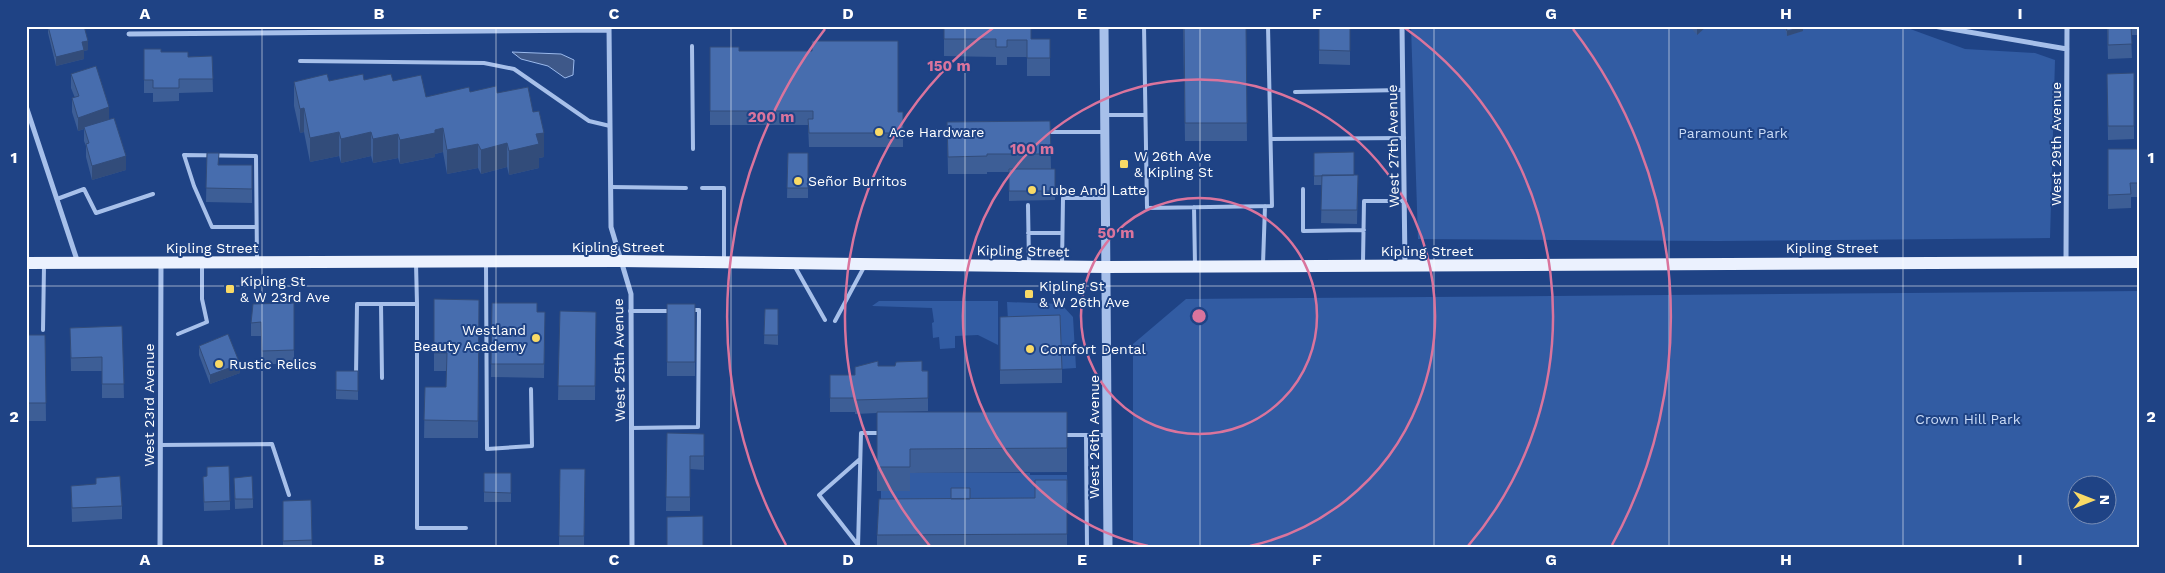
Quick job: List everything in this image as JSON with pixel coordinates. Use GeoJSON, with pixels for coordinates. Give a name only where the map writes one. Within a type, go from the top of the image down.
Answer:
{"type":"FeatureCollection","features":[{"type":"Feature","properties":{"kind":"main road","name":"Kipling Street"},"geometry":{"type":"LineString","coordinates":[[26,264],[620,261],[1106,268],[2139,262]]}},
{"type":"Feature","properties":{"kind":"street","name":"West 26th Avenue"},"geometry":{"type":"LineString","coordinates":[[1104,26],[1108,547]]}},
{"type":"Feature","properties":{"kind":"street","name":"West 27th Avenue"},"geometry":{"type":"LineString","coordinates":[[1402,26],[1406,266]]}},
{"type":"Feature","properties":{"kind":"street"},"geometry":{"type":"LineString","coordinates":[[1934,26],[2067,49]]}},
{"type":"Feature","properties":{"kind":"street","name":"West 29th Avenue"},"geometry":{"type":"LineString","coordinates":[[2066,262],[2067,26]]}},
{"type":"Feature","properties":{"kind":"street"},"geometry":{"type":"LineString","coordinates":[[129,34],[609,28]]}},
{"type":"Feature","properties":{"kind":"street","name":"West 25th Avenue"},"geometry":{"type":"LineString","coordinates":[[609,28],[611,227],[631,294],[632,547]]}},
{"type":"Feature","properties":{"kind":"street"},"geometry":{"type":"LineString","coordinates":[[26,106],[78,264]]}},
{"type":"Feature","properties":{"kind":"street","name":"West 23rd Avenue"},"geometry":{"type":"LineString","coordinates":[[160,263],[160,547]]}},
{"type":"Feature","properties":{"kind":"lane"},"geometry":{"type":"LineString","coordinates":[[1144,26],[1147,208],[1272,206],[1268,26]]}},
{"type":"Feature","properties":{"kind":"lane"},"geometry":{"type":"LineString","coordinates":[[692,46],[692,149]]}},
{"type":"Feature","properties":{"kind":"lane"},"geometry":{"type":"LineString","coordinates":[[300,61],[484,63],[514,69],[589,121],[610,126]]}},
{"type":"Feature","properties":{"kind":"lane"},"geometry":{"type":"LineString","coordinates":[[1295,92],[1403,90]]}},
{"type":"Feature","properties":{"kind":"lane"},"geometry":{"type":"LineString","coordinates":[[1105,115],[1145,115]]}},
{"type":"Feature","properties":{"kind":"lane"},"geometry":{"type":"LineString","coordinates":[[929,131],[958,131]]}},
{"type":"Feature","properties":{"kind":"lane"},"geometry":{"type":"LineString","coordinates":[[1037,132],[1105,132]]}},
{"type":"Feature","properties":{"kind":"lane"},"geometry":{"type":"LineString","coordinates":[[1271,139],[1404,138]]}},
{"type":"Feature","properties":{"kind":"lane"},"geometry":{"type":"LineString","coordinates":[[256,228],[212,227],[194,186],[184,154],[256,156],[257,263]]}},
{"type":"Feature","properties":{"kind":"lane"},"geometry":{"type":"LineString","coordinates":[[611,187],[686,188]]}},
{"type":"Feature","properties":{"kind":"lane"},"geometry":{"type":"LineString","coordinates":[[702,188],[724,188],[724,263]]}},
{"type":"Feature","properties":{"kind":"lane"},"geometry":{"type":"LineString","coordinates":[[57,199],[84,189],[96,213],[153,194]]}},
{"type":"Feature","properties":{"kind":"lane"},"geometry":{"type":"LineString","coordinates":[[1303,189],[1303,231],[1364,230]]}},
{"type":"Feature","properties":{"kind":"lane"},"geometry":{"type":"LineString","coordinates":[[1062,267],[1063,198],[1106,198]]}},
{"type":"Feature","properties":{"kind":"lane"},"geometry":{"type":"LineString","coordinates":[[1363,266],[1364,201],[1405,201]]}},
{"type":"Feature","properties":{"kind":"lane"},"geometry":{"type":"LineString","coordinates":[[1028,205],[1029,266]]}},
{"type":"Feature","properties":{"kind":"lane"},"geometry":{"type":"LineString","coordinates":[[1263,267],[1265,206]]}},
{"type":"Feature","properties":{"kind":"lane"},"geometry":{"type":"LineString","coordinates":[[1194,207],[1195,267]]}},
{"type":"Feature","properties":{"kind":"lane"},"geometry":{"type":"LineString","coordinates":[[1028,233],[1062,233]]}},
{"type":"Feature","properties":{"kind":"lane"},"geometry":{"type":"LineString","coordinates":[[416,262],[417,528],[466,528]]}},
{"type":"Feature","properties":{"kind":"lane"},"geometry":{"type":"LineString","coordinates":[[486,262],[487,448],[532,446],[531,389]]}},
{"type":"Feature","properties":{"kind":"lane"},"geometry":{"type":"LineString","coordinates":[[178,334],[207,322],[202,299],[202,263]]}},
{"type":"Feature","properties":{"kind":"lane"},"geometry":{"type":"LineString","coordinates":[[43,330],[44,264]]}},
{"type":"Feature","properties":{"kind":"lane"},"geometry":{"type":"LineString","coordinates":[[793,264],[825,320]]}},
{"type":"Feature","properties":{"kind":"lane"},"geometry":{"type":"LineString","coordinates":[[836,321],[865,265]]}},
{"type":"Feature","properties":{"kind":"lane"},"geometry":{"type":"LineString","coordinates":[[356,378],[357,304],[417,304]]}},
{"type":"Feature","properties":{"kind":"lane"},"geometry":{"type":"LineString","coordinates":[[382,304],[382,378]]}},
{"type":"Feature","properties":{"kind":"lane"},"geometry":{"type":"LineString","coordinates":[[630,311],[679,310]]}},
{"type":"Feature","properties":{"kind":"lane"},"geometry":{"type":"LineString","coordinates":[[631,428],[698,427],[699,310],[689,310]]}},
{"type":"Feature","properties":{"kind":"lane"},"geometry":{"type":"LineString","coordinates":[[858,546],[861,433],[890,433]]}},
{"type":"Feature","properties":{"kind":"lane"},"geometry":{"type":"LineString","coordinates":[[1058,434],[1107,435]]}},
{"type":"Feature","properties":{"kind":"lane"},"geometry":{"type":"LineString","coordinates":[[1086,435],[1086,547]]}},
{"type":"Feature","properties":{"kind":"lane"},"geometry":{"type":"LineString","coordinates":[[160,445],[272,444],[289,496]]}},
{"type":"Feature","properties":{"kind":"lane"},"geometry":{"type":"LineString","coordinates":[[858,546],[819,496],[860,459]]}},
{"type":"Feature","properties":{"kind":"green space","name":"Paramount Park"},"geometry":{"type":"Polygon","coordinates":[[[1411,26],[1902,26],[1965,49],[2035,53],[2055,60],[2050,238],[1718,241],[1418,239],[1411,26]]]}},
{"type":"Feature","properties":{"kind":"green space","name":"Crown Hill Park"},"geometry":{"type":"Polygon","coordinates":[[[2139,291],[2139,547],[1133,547],[1133,344],[1186,299],[2139,291]]]}},
{"type":"Feature","properties":{"kind":"green space"},"geometry":{"type":"Polygon","coordinates":[[[879,301],[998,301],[998,345],[978,335],[955,336],[955,348],[940,349],[939,337],[933,338],[932,323],[934,322],[932,308],[872,306],[879,301]]]}},
{"type":"Feature","properties":{"kind":"green space"},"geometry":{"type":"Polygon","coordinates":[[[1007,302],[1061,304],[1073,317],[1076,368],[1060,369],[1008,321],[1007,302]]]}},
{"type":"Feature","properties":{"kind":"green space"},"geometry":{"type":"Polygon","coordinates":[[[910,473],[1030,473],[1030,475],[1067,475],[1068,503],[1035,504],[881,521],[881,491],[910,491],[910,473]]]}},
{"type":"Feature","properties":{"kind":"shaded area"},"geometry":{"type":"Polygon","coordinates":[[[512,52],[561,54],[574,60],[573,75],[565,78],[548,66],[521,59],[512,52]]]}},
{"type":"Feature","properties":{"kind":"building"},"geometry":{"type":"Polygon","coordinates":[[[48,26],[84,26],[88,41],[82,42],[84,50],[56,57],[48,26]]]}},
{"type":"Feature","properties":{"kind":"building"},"geometry":{"type":"Polygon","coordinates":[[[944,26],[1031,26],[1031,39],[1050,39],[1050,58],[1027,58],[1027,40],[1007,40],[1007,47],[996,47],[996,39],[944,39],[944,26]]]}},
{"type":"Feature","properties":{"kind":"building"},"geometry":{"type":"Polygon","coordinates":[[[1184,26],[1246,26],[1247,123],[1185,123],[1184,26]]]}},
{"type":"Feature","properties":{"kind":"building"},"geometry":{"type":"Polygon","coordinates":[[[1319,26],[1350,26],[1350,51],[1319,50],[1319,26]]]}},
{"type":"Feature","properties":{"kind":"building"},"geometry":{"type":"Polygon","coordinates":[[[1786,26],[1803,26],[1803,27],[1787,31],[1786,26]]]}},
{"type":"Feature","properties":{"kind":"building"},"geometry":{"type":"Polygon","coordinates":[[[2108,26],[2131,26],[2132,44],[2108,45],[2108,26]]]}},
{"type":"Feature","properties":{"kind":"building"},"geometry":{"type":"Polygon","coordinates":[[[812,41],[898,41],[898,112],[903,112],[903,133],[809,133],[808,119],[813,119],[813,111],[710,111],[710,47],[739,47],[739,51],[812,51],[812,41]]]}},
{"type":"Feature","properties":{"kind":"building"},"geometry":{"type":"Polygon","coordinates":[[[144,49],[161,49],[161,52],[188,52],[188,57],[212,56],[213,79],[179,79],[179,88],[153,88],[153,80],[144,80],[144,49]]]}},
{"type":"Feature","properties":{"kind":"building"},"geometry":{"type":"Polygon","coordinates":[[[96,66],[109,107],[78,118],[72,98],[79,96],[71,74],[96,66]]]}},
{"type":"Feature","properties":{"kind":"building"},"geometry":{"type":"Polygon","coordinates":[[[2134,73],[2134,126],[2108,126],[2107,74],[2134,73]]]}},
{"type":"Feature","properties":{"kind":"building"},"geometry":{"type":"Polygon","coordinates":[[[327,74],[329,81],[363,74],[364,80],[391,74],[393,81],[421,75],[426,97],[469,87],[470,92],[496,86],[497,93],[528,87],[533,112],[539,111],[544,133],[536,134],[539,144],[509,151],[507,143],[481,150],[478,144],[447,150],[443,128],[435,130],[435,133],[400,140],[398,134],[373,139],[371,132],[341,139],[339,132],[310,138],[304,108],[300,109],[294,82],[327,74]]]}},
{"type":"Feature","properties":{"kind":"building"},"geometry":{"type":"Polygon","coordinates":[[[114,118],[126,156],[92,166],[86,144],[89,143],[84,127],[114,118]]]}},
{"type":"Feature","properties":{"kind":"building"},"geometry":{"type":"Polygon","coordinates":[[[1050,121],[1051,154],[987,154],[987,156],[948,157],[947,122],[1050,121]]]}},
{"type":"Feature","properties":{"kind":"building"},"geometry":{"type":"Polygon","coordinates":[[[2108,149],[2139,149],[2139,183],[2130,183],[2131,194],[2108,195],[2108,149]]]}},
{"type":"Feature","properties":{"kind":"building"},"geometry":{"type":"Polygon","coordinates":[[[1354,152],[1354,175],[1314,176],[1314,153],[1354,152]]]}},
{"type":"Feature","properties":{"kind":"building"},"geometry":{"type":"Polygon","coordinates":[[[207,153],[219,153],[218,165],[252,165],[252,189],[206,188],[207,153]]]}},
{"type":"Feature","properties":{"kind":"building"},"geometry":{"type":"Polygon","coordinates":[[[788,153],[808,153],[808,188],[787,188],[788,153]]]}},
{"type":"Feature","properties":{"kind":"building"},"geometry":{"type":"Polygon","coordinates":[[[1009,169],[1055,169],[1055,191],[1009,191],[1009,169]]]}},
{"type":"Feature","properties":{"kind":"building"},"geometry":{"type":"Polygon","coordinates":[[[1322,175],[1358,175],[1357,210],[1321,210],[1322,175]]]}},
{"type":"Feature","properties":{"kind":"building"},"geometry":{"type":"Polygon","coordinates":[[[434,299],[479,300],[478,421],[424,420],[425,387],[446,387],[447,353],[434,353],[434,299]]]}},
{"type":"Feature","properties":{"kind":"building"},"geometry":{"type":"Polygon","coordinates":[[[294,303],[294,350],[262,351],[261,322],[251,323],[253,304],[294,303]]]}},
{"type":"Feature","properties":{"kind":"building"},"geometry":{"type":"Polygon","coordinates":[[[492,303],[537,303],[537,312],[545,312],[544,364],[491,364],[492,303]]]}},
{"type":"Feature","properties":{"kind":"building"},"geometry":{"type":"Polygon","coordinates":[[[667,304],[695,304],[695,362],[667,362],[667,304]]]}},
{"type":"Feature","properties":{"kind":"building"},"geometry":{"type":"Polygon","coordinates":[[[765,309],[778,309],[778,335],[764,335],[765,309]]]}},
{"type":"Feature","properties":{"kind":"building"},"geometry":{"type":"Polygon","coordinates":[[[560,311],[596,312],[595,386],[558,386],[560,311]]]}},
{"type":"Feature","properties":{"kind":"building","name":"Comfort Dental"},"geometry":{"type":"Polygon","coordinates":[[[1060,315],[1062,369],[1000,370],[1000,317],[1060,315]]]}},
{"type":"Feature","properties":{"kind":"building"},"geometry":{"type":"Polygon","coordinates":[[[122,326],[124,384],[102,384],[102,357],[71,358],[70,328],[122,326]]]}},
{"type":"Feature","properties":{"kind":"building","name":"Rustic Relics"},"geometry":{"type":"Polygon","coordinates":[[[228,334],[240,364],[210,375],[199,346],[228,334]]]}},
{"type":"Feature","properties":{"kind":"building"},"geometry":{"type":"Polygon","coordinates":[[[26,335],[45,335],[46,403],[26,403],[26,335]]]}},
{"type":"Feature","properties":{"kind":"building"},"geometry":{"type":"Polygon","coordinates":[[[878,361],[878,366],[895,366],[896,362],[922,361],[922,371],[928,371],[928,398],[855,400],[855,398],[830,398],[830,375],[855,375],[855,367],[878,361]]]}},
{"type":"Feature","properties":{"kind":"building"},"geometry":{"type":"Polygon","coordinates":[[[336,371],[358,371],[358,391],[336,390],[336,371]]]}},
{"type":"Feature","properties":{"kind":"building"},"geometry":{"type":"Polygon","coordinates":[[[877,412],[1067,412],[1067,448],[910,449],[910,467],[877,467],[877,412]]]}},
{"type":"Feature","properties":{"kind":"building"},"geometry":{"type":"Polygon","coordinates":[[[667,433],[704,434],[704,456],[690,456],[690,497],[666,497],[667,433]]]}},
{"type":"Feature","properties":{"kind":"building"},"geometry":{"type":"Polygon","coordinates":[[[229,466],[230,501],[204,502],[203,477],[207,476],[207,467],[229,466]]]}},
{"type":"Feature","properties":{"kind":"building"},"geometry":{"type":"Polygon","coordinates":[[[560,469],[585,469],[584,536],[559,536],[560,469]]]}},
{"type":"Feature","properties":{"kind":"building"},"geometry":{"type":"Polygon","coordinates":[[[484,473],[511,473],[511,493],[484,492],[484,473]]]}},
{"type":"Feature","properties":{"kind":"building"},"geometry":{"type":"Polygon","coordinates":[[[120,476],[122,506],[72,508],[71,486],[96,484],[96,478],[120,476]]]}},
{"type":"Feature","properties":{"kind":"building"},"geometry":{"type":"Polygon","coordinates":[[[252,476],[253,499],[235,499],[234,478],[252,476]]]}},
{"type":"Feature","properties":{"kind":"building"},"geometry":{"type":"Polygon","coordinates":[[[1035,480],[1067,480],[1067,534],[877,535],[879,499],[1035,498],[1035,480]]]}},
{"type":"Feature","properties":{"kind":"building"},"geometry":{"type":"Polygon","coordinates":[[[951,488],[970,488],[970,499],[951,499],[951,488]]]}},
{"type":"Feature","properties":{"kind":"building"},"geometry":{"type":"Polygon","coordinates":[[[311,500],[312,540],[283,541],[283,501],[311,500]]]}},
{"type":"Feature","properties":{"kind":"building"},"geometry":{"type":"Polygon","coordinates":[[[703,516],[703,547],[667,547],[667,517],[703,516]]]}},
{"type":"Feature","properties":{"kind":"place","name":"Ace Hardware"},"geometry":{"type":"Point","coordinates":[879,132]}},
{"type":"Feature","properties":{"kind":"place","name":"W 26th Ave & Kipling St"},"geometry":{"type":"Point","coordinates":[1124,164]}},
{"type":"Feature","properties":{"kind":"place","name":"Señor Burritos"},"geometry":{"type":"Point","coordinates":[798,181]}},
{"type":"Feature","properties":{"kind":"place","name":"Lube And Latte"},"geometry":{"type":"Point","coordinates":[1032,190]}},
{"type":"Feature","properties":{"kind":"place","name":"Kipling St & W 23rd Ave"},"geometry":{"type":"Point","coordinates":[230,289]}},
{"type":"Feature","properties":{"kind":"place","name":"Kipling St & W 26th Ave"},"geometry":{"type":"Point","coordinates":[1029,294]}},
{"type":"Feature","properties":{"kind":"place","name":"Westland Beauty Academy"},"geometry":{"type":"Point","coordinates":[536,338]}},
{"type":"Feature","properties":{"kind":"place","name":"Comfort Dental"},"geometry":{"type":"Point","coordinates":[1030,349]}},
{"type":"Feature","properties":{"kind":"place","name":"Rustic Relics"},"geometry":{"type":"Point","coordinates":[219,364]}}]}
